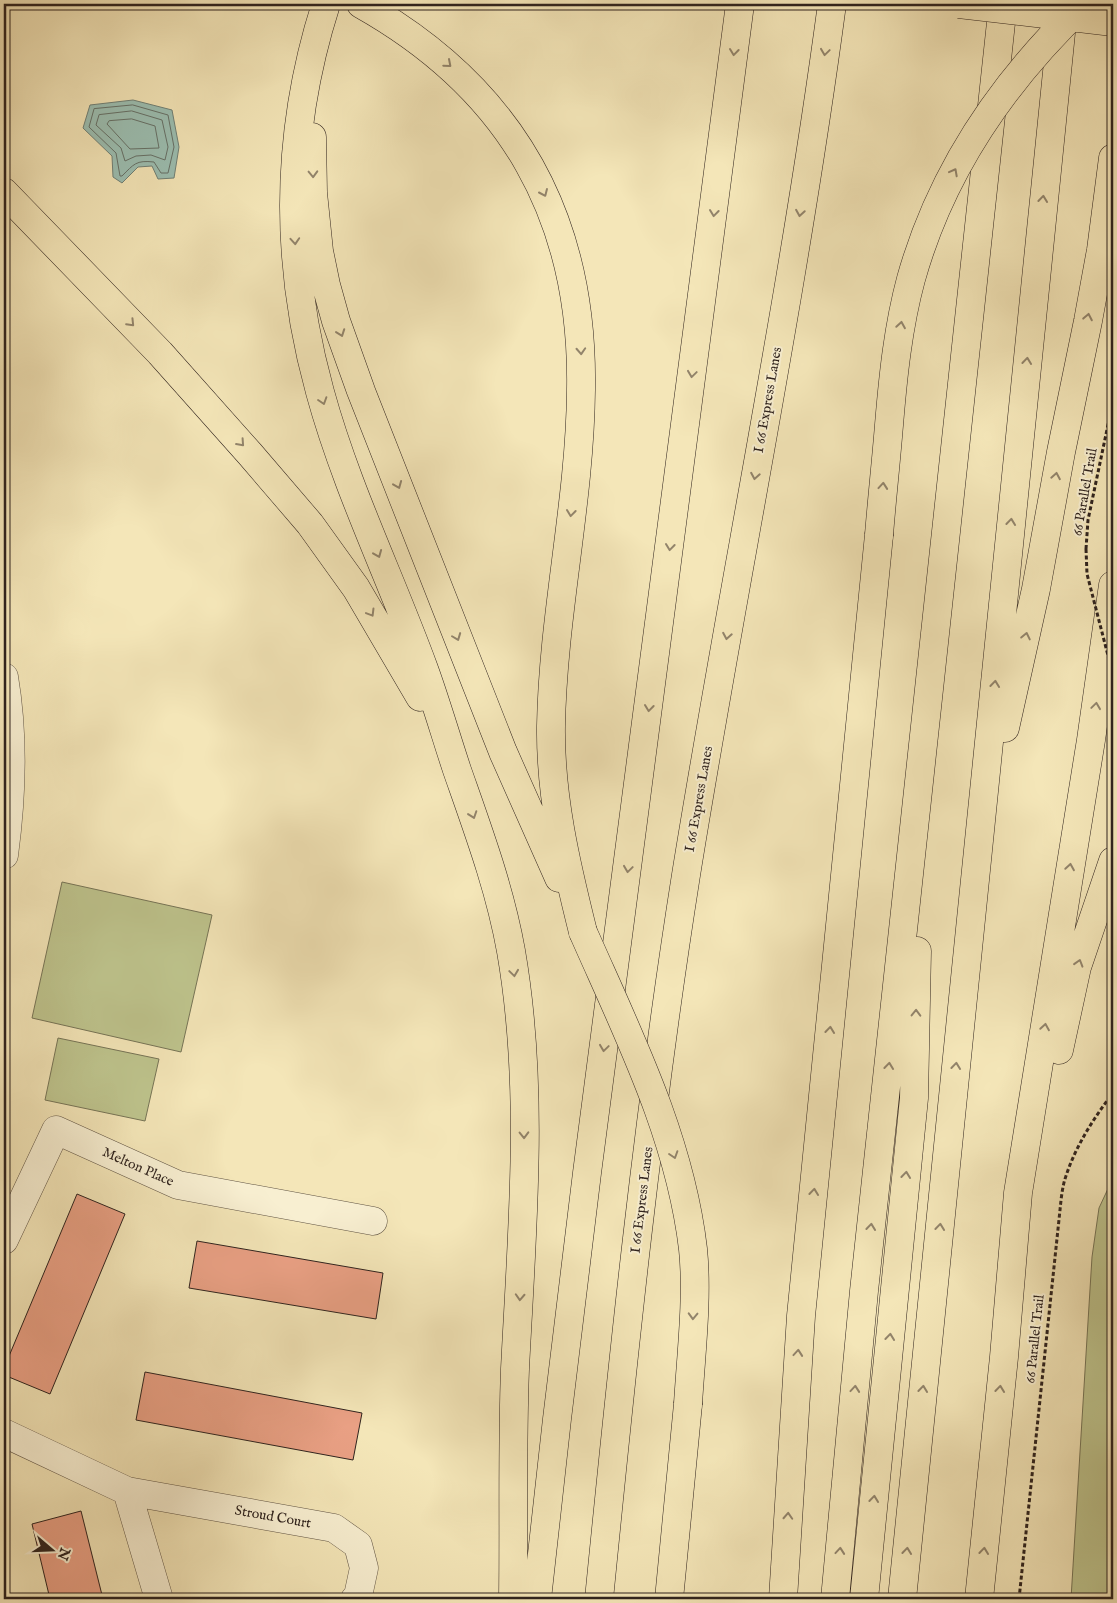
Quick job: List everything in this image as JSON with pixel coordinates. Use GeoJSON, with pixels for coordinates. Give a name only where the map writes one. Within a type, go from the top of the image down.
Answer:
{"type":"FeatureCollection","features":[{"type":"Feature","properties":{"kind":"highway"},"geometry":{"type":"LineString","coordinates":[[326,4],[315,37],[305,79],[297,129],[293,175],[296,260],[310,351],[332,431],[424,669],[490,865],[510,950],[519,1012],[524,1083],[524,1160],[523,1234],[515,1390],[513,1599]]}},
{"type":"Feature","properties":{"kind":"highway"},"geometry":{"type":"LineString","coordinates":[[326,4],[316,70],[312,154],[319,251],[336,321],[499,744],[633,1045],[664,1124],[687,1208],[693,1251],[694,1299],[688,1404],[669,1599]]}},
{"type":"Feature","properties":{"kind":"highway"},"geometry":{"type":"LineString","coordinates":[[361,4],[409,34],[437,55],[466,81],[491,108],[530,164],[555,220],[567,259],[576,302],[581,352],[582,392],[574,486],[552,686],[552,738],[556,804],[567,870],[583,932]]}},
{"type":"Feature","properties":{"kind":"highway"},"geometry":{"type":"LineString","coordinates":[[537,1599],[582,1212],[740,4]]}},
{"type":"Feature","properties":{"kind":"highway","name":"I 66 Express Lanes"},"geometry":{"type":"LineString","coordinates":[[599,1599],[631,1292],[674,957],[698,804],[795,245],[832,4]]}},
{"type":"Feature","properties":{"kind":"highway"},"geometry":{"type":"LineString","coordinates":[[959,4],[1113,22]]}},
{"type":"Feature","properties":{"kind":"highway"},"geometry":{"type":"LineString","coordinates":[[835,1599],[866,1281],[1003,4]]}},
{"type":"Feature","properties":{"kind":"highway"},"geometry":{"type":"LineString","coordinates":[[902,1599],[1064,4]]}},
{"type":"Feature","properties":{"kind":"highway"},"geometry":{"type":"LineString","coordinates":[[784,1599],[801,1325],[892,393],[903,313],[913,272],[934,212],[970,144],[1006,88],[1049,38],[1084,4]]}},
{"type":"Feature","properties":{"kind":"highway"},"geometry":{"type":"LineString","coordinates":[[978,854],[1034,597],[1088,321],[1101,250],[1113,158]]}},
{"type":"Feature","properties":{"kind":"highway"},"geometry":{"type":"LineString","coordinates":[[4,192],[160,353],[310,524],[356,588],[384,634],[457,770]]}},
{"type":"Feature","properties":{"kind":"highway"},"geometry":{"type":"LineString","coordinates":[[979,1599],[1004,1357],[1018,1193],[1089,750],[1113,585]]}},
{"type":"Feature","properties":{"kind":"highway"},"geometry":{"type":"LineString","coordinates":[[864,1599],[914,1098],[919,791]]}},
{"type":"Feature","properties":{"kind":"highway"},"geometry":{"type":"LineString","coordinates":[[1012,1248],[1032,1193],[1062,1034],[1077,967],[1113,861]]}},
{"type":"Feature","properties":{"kind":"street"},"geometry":{"type":"LineString","coordinates":[[4,677],[11,749],[9,822],[4,855]]}},
{"type":"Feature","properties":{"kind":"street","name":"Melton Place"},"geometry":{"type":"LineString","coordinates":[[4,1240],[56,1130],[178,1185],[373,1221]]}},
{"type":"Feature","properties":{"kind":"street","name":"Stroud Court"},"geometry":{"type":"LineString","coordinates":[[4,1433],[127,1491],[334,1528],[358,1545],[364,1568],[358,1596],[355,1599]]}},
{"type":"Feature","properties":{"kind":"street"},"geometry":{"type":"LineString","coordinates":[[127,1491],[159,1599]]}},
{"type":"Feature","properties":{"kind":"path","name":"66 Parallel Trail"},"geometry":{"type":"LineString","coordinates":[[1113,401],[1088,520],[1086,549],[1087,574],[1113,675]]}},
{"type":"Feature","properties":{"kind":"path","name":"66 Parallel Trail"},"geometry":{"type":"LineString","coordinates":[[1019,1599],[1059,1220],[1065,1180],[1076,1150],[1113,1093]]}},
{"type":"Feature","properties":{"kind":"green space"},"geometry":{"type":"Polygon","coordinates":[[[62,882],[212,915],[181,1052],[32,1018],[62,882]]]}},
{"type":"Feature","properties":{"kind":"green space"},"geometry":{"type":"Polygon","coordinates":[[[58,1038],[159,1059],[145,1121],[45,1100],[58,1038]]]}},
{"type":"Feature","properties":{"kind":"green space"},"geometry":{"type":"Polygon","coordinates":[[[1113,1178],[1113,1599],[1071,1599],[1092,1257],[1099,1208],[1113,1178]]]}},
{"type":"Feature","properties":{"kind":"water"},"geometry":{"type":"Polygon","coordinates":[[[133,100],[172,110],[179,147],[174,178],[158,179],[152,166],[138,167],[122,183],[113,177],[112,156],[83,128],[90,105],[133,100]]]}},
{"type":"Feature","properties":{"kind":"building"},"geometry":{"type":"Polygon","coordinates":[[[77,1194],[125,1214],[50,1394],[4,1375],[4,1368],[77,1194]]]}},
{"type":"Feature","properties":{"kind":"building"},"geometry":{"type":"Polygon","coordinates":[[[197,1241],[383,1273],[376,1319],[189,1288],[197,1241]]]}},
{"type":"Feature","properties":{"kind":"building"},"geometry":{"type":"Polygon","coordinates":[[[145,1372],[362,1413],[353,1460],[136,1420],[145,1372]]]}},
{"type":"Feature","properties":{"kind":"building"},"geometry":{"type":"Polygon","coordinates":[[[81,1511],[103,1599],[50,1599],[32,1524],[81,1511]]]}}]}
